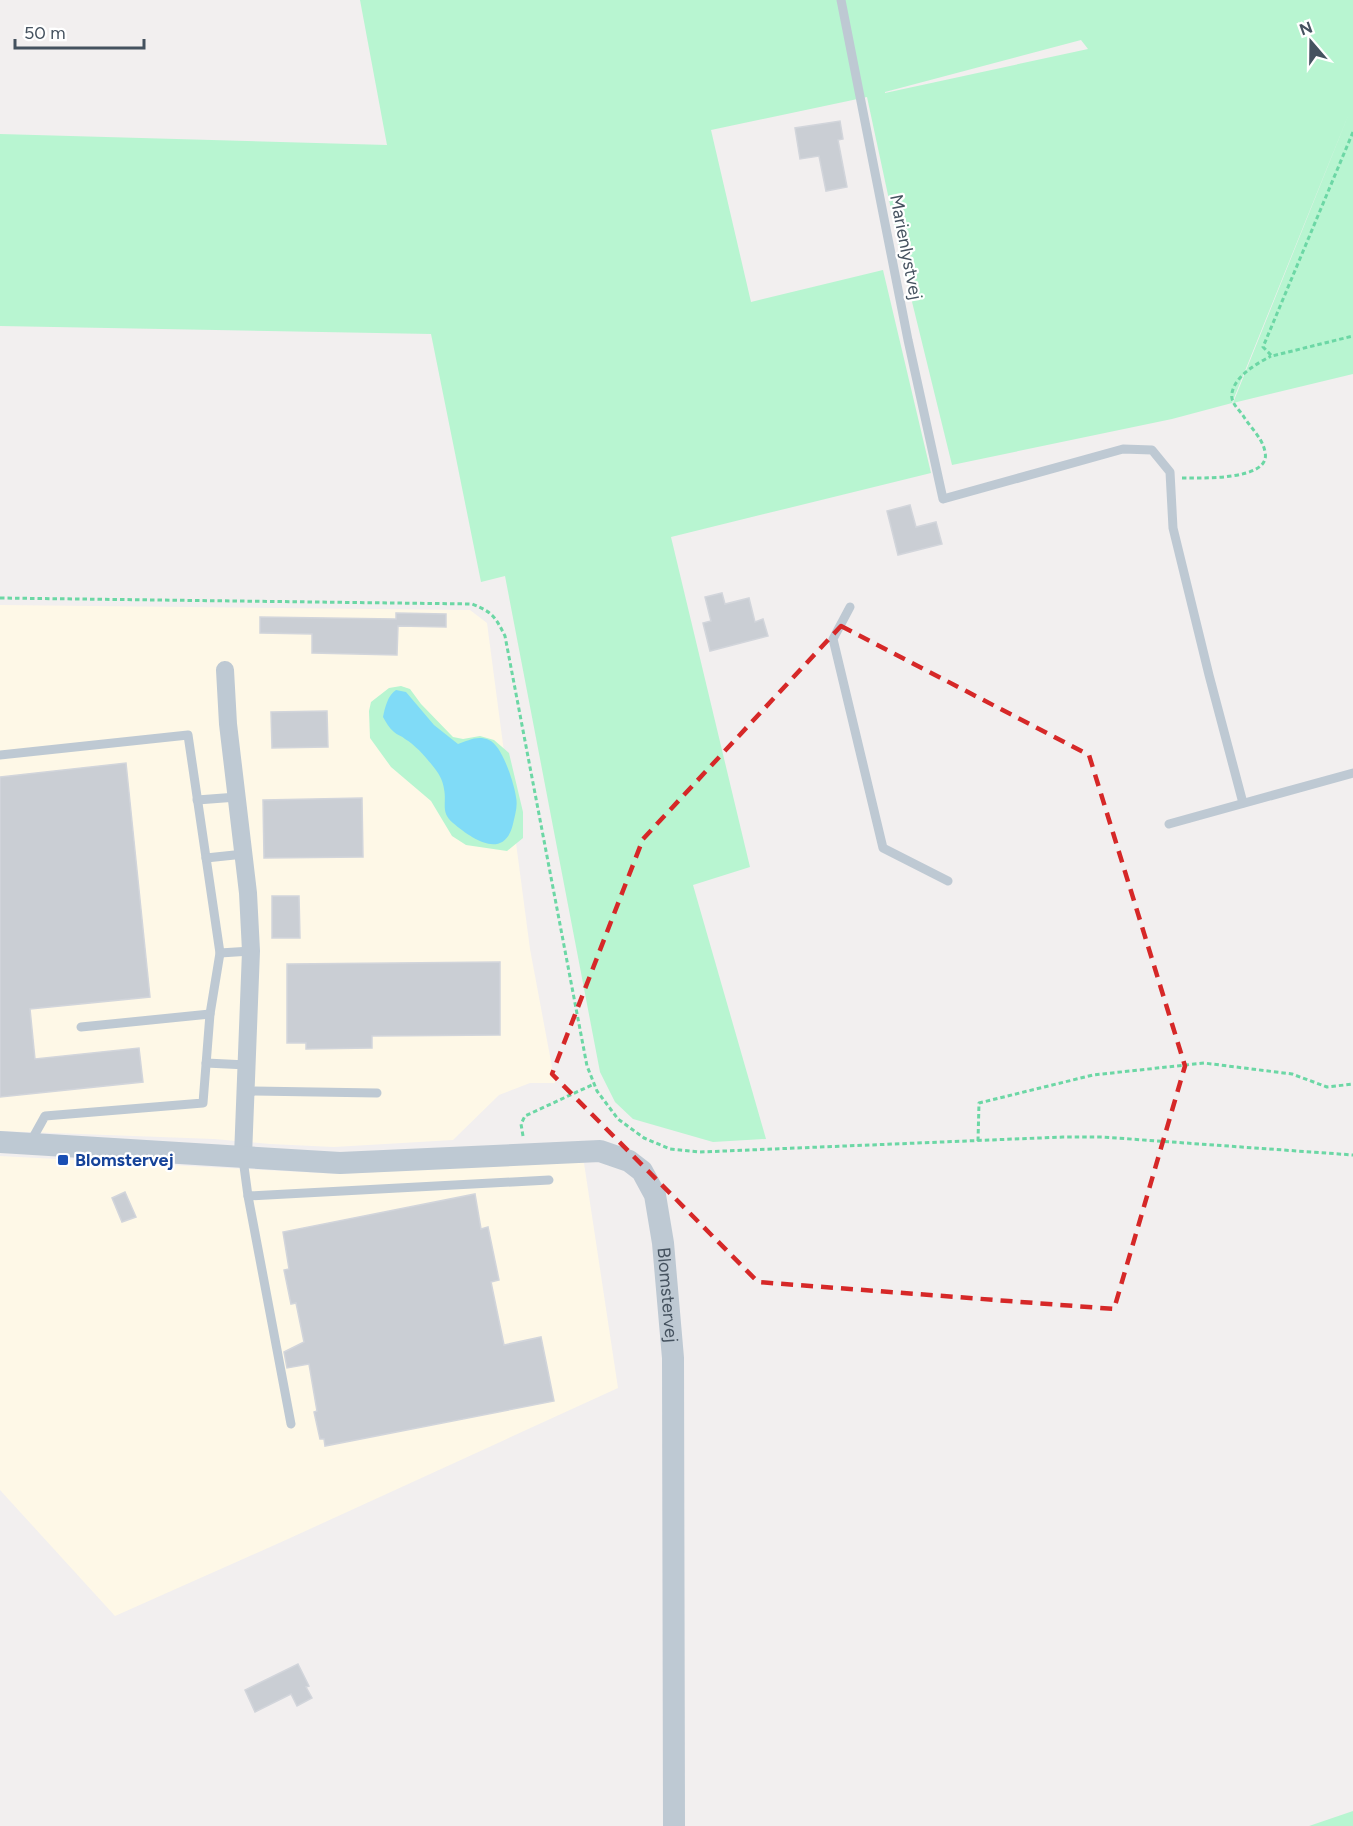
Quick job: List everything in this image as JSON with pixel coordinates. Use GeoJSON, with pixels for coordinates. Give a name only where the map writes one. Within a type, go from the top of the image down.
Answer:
{"type":"FeatureCollection","features":[{"type":"Feature","properties":{"kind":"street"},"geometry":{"type":"LineString","coordinates":[[225,670],[228,724],[248,893],[251,951],[243,1156]]}},
{"type":"Feature","properties":{"kind":"street","name":"Blomstervej"},"geometry":{"type":"LineString","coordinates":[[0,1142],[340,1163],[600,1151],[629,1161],[642,1171],[655,1195],[663,1243],[673,1358],[674,1826]]}},
{"type":"Feature","properties":{"kind":"lane","name":"Marienlystvej"},"geometry":{"type":"LineString","coordinates":[[841,0],[906,328],[943,499],[1123,449],[1152,450],[1170,472]]}},
{"type":"Feature","properties":{"kind":"lane"},"geometry":{"type":"LineString","coordinates":[[1170,472],[1173,528],[1243,803]]}},
{"type":"Feature","properties":{"kind":"lane"},"geometry":{"type":"LineString","coordinates":[[850,607],[833,639],[883,848],[948,881]]}},
{"type":"Feature","properties":{"kind":"lane"},"geometry":{"type":"LineString","coordinates":[[0,755],[188,735],[220,953],[210,1014],[203,1103],[45,1116],[30,1143]]}},
{"type":"Feature","properties":{"kind":"lane"},"geometry":{"type":"LineString","coordinates":[[1169,824],[1353,773]]}},
{"type":"Feature","properties":{"kind":"lane"},"geometry":{"type":"LineString","coordinates":[[197,800],[237,797]]}},
{"type":"Feature","properties":{"kind":"lane"},"geometry":{"type":"LineString","coordinates":[[206,858],[243,854]]}},
{"type":"Feature","properties":{"kind":"lane"},"geometry":{"type":"LineString","coordinates":[[220,953],[251,951]]}},
{"type":"Feature","properties":{"kind":"lane"},"geometry":{"type":"LineString","coordinates":[[81,1027],[210,1014]]}},
{"type":"Feature","properties":{"kind":"lane"},"geometry":{"type":"LineString","coordinates":[[206,1063],[247,1065]]}},
{"type":"Feature","properties":{"kind":"lane"},"geometry":{"type":"LineString","coordinates":[[246,1091],[377,1093]]}},
{"type":"Feature","properties":{"kind":"lane"},"geometry":{"type":"LineString","coordinates":[[243,1156],[248,1196],[291,1424]]}},
{"type":"Feature","properties":{"kind":"lane"},"geometry":{"type":"LineString","coordinates":[[248,1196],[549,1180]]}},
{"type":"Feature","properties":{"kind":"path"},"geometry":{"type":"LineString","coordinates":[[1272,356],[1263,347],[1353,132]]}},
{"type":"Feature","properties":{"kind":"path"},"geometry":{"type":"LineString","coordinates":[[1170,472],[1181,478],[1208,478],[1250,473],[1257,470],[1266,458],[1265,450],[1260,438],[1233,403],[1232,392],[1241,376],[1272,356],[1353,336]]}},
{"type":"Feature","properties":{"kind":"path"},"geometry":{"type":"LineString","coordinates":[[0,598],[472,604],[487,610],[498,621],[505,636],[587,1066],[597,1090],[618,1119],[644,1138],[670,1149],[700,1152],[1102,1137],[1353,1155]]}},
{"type":"Feature","properties":{"kind":"path"},"geometry":{"type":"LineString","coordinates":[[978,1141],[979,1103],[1093,1075],[1204,1063],[1292,1074],[1327,1087],[1353,1084]]}},
{"type":"Feature","properties":{"kind":"path"},"geometry":{"type":"LineString","coordinates":[[525,1154],[521,1124],[525,1116],[594,1084]]}},
{"type":"Feature","properties":{"kind":"highlighted area"},"geometry":{"type":"Polygon","coordinates":[[[841,626],[1089,755],[1185,1066],[1114,1309],[758,1282],[552,1074],[643,839],[841,626]]]}},
{"type":"Feature","properties":{"kind":"shaded area"},"geometry":{"type":"Polygon","coordinates":[[[0,605],[470,610],[487,623],[530,949],[555,1083],[530,1083],[499,1095],[453,1140],[334,1147],[214,1139],[0,1131],[0,605]]]}},
{"type":"Feature","properties":{"kind":"shaded area"},"geometry":{"type":"Polygon","coordinates":[[[0,1156],[339,1174],[565,1162],[584,1163],[618,1388],[115,1616],[0,1490],[0,1156]]]}},
{"type":"Feature","properties":{"kind":"green space"},"geometry":{"type":"Polygon","coordinates":[[[360,0],[1353,0],[1353,374],[1233,403],[1350,111],[1232,403],[1172,419],[952,465],[903,265],[867,97],[711,130],[751,302],[883,270],[931,473],[671,537],[750,867],[693,885],[766,1139],[713,1142],[633,1119],[615,1102],[600,1072],[505,576],[481,582],[431,334],[0,326],[0,134],[387,145],[360,0]],[[1081,40],[885,93],[1088,49],[1081,40]]]}},
{"type":"Feature","properties":{"kind":"green space"},"geometry":{"type":"Polygon","coordinates":[[[401,686],[410,689],[421,704],[453,737],[463,739],[480,736],[494,740],[509,753],[523,812],[523,838],[507,851],[466,845],[452,836],[431,801],[391,767],[370,738],[371,702],[389,688],[401,686]]]}},
{"type":"Feature","properties":{"kind":"green space"},"geometry":{"type":"Polygon","coordinates":[[[1353,1811],[1353,1826],[1309,1826],[1353,1811]]]}},
{"type":"Feature","properties":{"kind":"water"},"geometry":{"type":"Polygon","coordinates":[[[396,690],[406,692],[434,725],[458,744],[481,738],[494,743],[510,774],[517,800],[513,824],[509,835],[502,842],[495,844],[478,840],[449,819],[445,811],[445,794],[438,773],[416,747],[392,730],[383,717],[389,698],[396,690]]]}},
{"type":"Feature","properties":{"kind":"building"},"geometry":{"type":"Polygon","coordinates":[[[840,121],[843,139],[838,140],[847,187],[826,191],[819,156],[800,159],[795,128],[840,121]]]}},
{"type":"Feature","properties":{"kind":"building"},"geometry":{"type":"Polygon","coordinates":[[[910,505],[916,527],[936,522],[942,544],[898,555],[887,511],[910,505]]]}},
{"type":"Feature","properties":{"kind":"building"},"geometry":{"type":"Polygon","coordinates":[[[722,593],[725,604],[749,598],[755,622],[763,619],[768,636],[710,651],[703,623],[711,621],[705,597],[722,593]]]}},
{"type":"Feature","properties":{"kind":"building"},"geometry":{"type":"Polygon","coordinates":[[[396,613],[446,614],[446,627],[398,626],[397,655],[312,653],[312,634],[260,633],[260,617],[396,619],[396,613]]]}},
{"type":"Feature","properties":{"kind":"building"},"geometry":{"type":"Polygon","coordinates":[[[327,711],[328,747],[272,748],[271,712],[327,711]]]}},
{"type":"Feature","properties":{"kind":"building"},"geometry":{"type":"Polygon","coordinates":[[[126,763],[150,997],[30,1009],[35,1059],[139,1048],[143,1082],[0,1097],[0,777],[126,763]]]}},
{"type":"Feature","properties":{"kind":"building"},"geometry":{"type":"Polygon","coordinates":[[[362,798],[363,857],[264,858],[263,800],[362,798]]]}},
{"type":"Feature","properties":{"kind":"building"},"geometry":{"type":"Polygon","coordinates":[[[272,896],[299,896],[300,938],[272,938],[272,896]]]}},
{"type":"Feature","properties":{"kind":"building"},"geometry":{"type":"Polygon","coordinates":[[[500,962],[500,1035],[372,1036],[372,1048],[306,1049],[306,1043],[287,1043],[287,964],[500,962]]]}},
{"type":"Feature","properties":{"kind":"building"},"geometry":{"type":"Polygon","coordinates":[[[125,1192],[136,1217],[122,1222],[112,1198],[125,1192]]]}},
{"type":"Feature","properties":{"kind":"building"},"geometry":{"type":"Polygon","coordinates":[[[475,1194],[481,1229],[488,1227],[499,1280],[491,1282],[504,1345],[541,1337],[554,1401],[325,1446],[324,1439],[320,1439],[314,1412],[317,1411],[309,1364],[287,1368],[284,1352],[304,1342],[296,1303],[291,1304],[284,1270],[289,1269],[283,1232],[475,1194]]]}},
{"type":"Feature","properties":{"kind":"building"},"geometry":{"type":"Polygon","coordinates":[[[298,1664],[312,1698],[297,1706],[291,1694],[255,1712],[245,1690],[298,1664]]]}},
{"type":"Feature","properties":{"kind":"place","name":"Blomstervej"},"geometry":{"type":"Point","coordinates":[63,1160]}}]}
